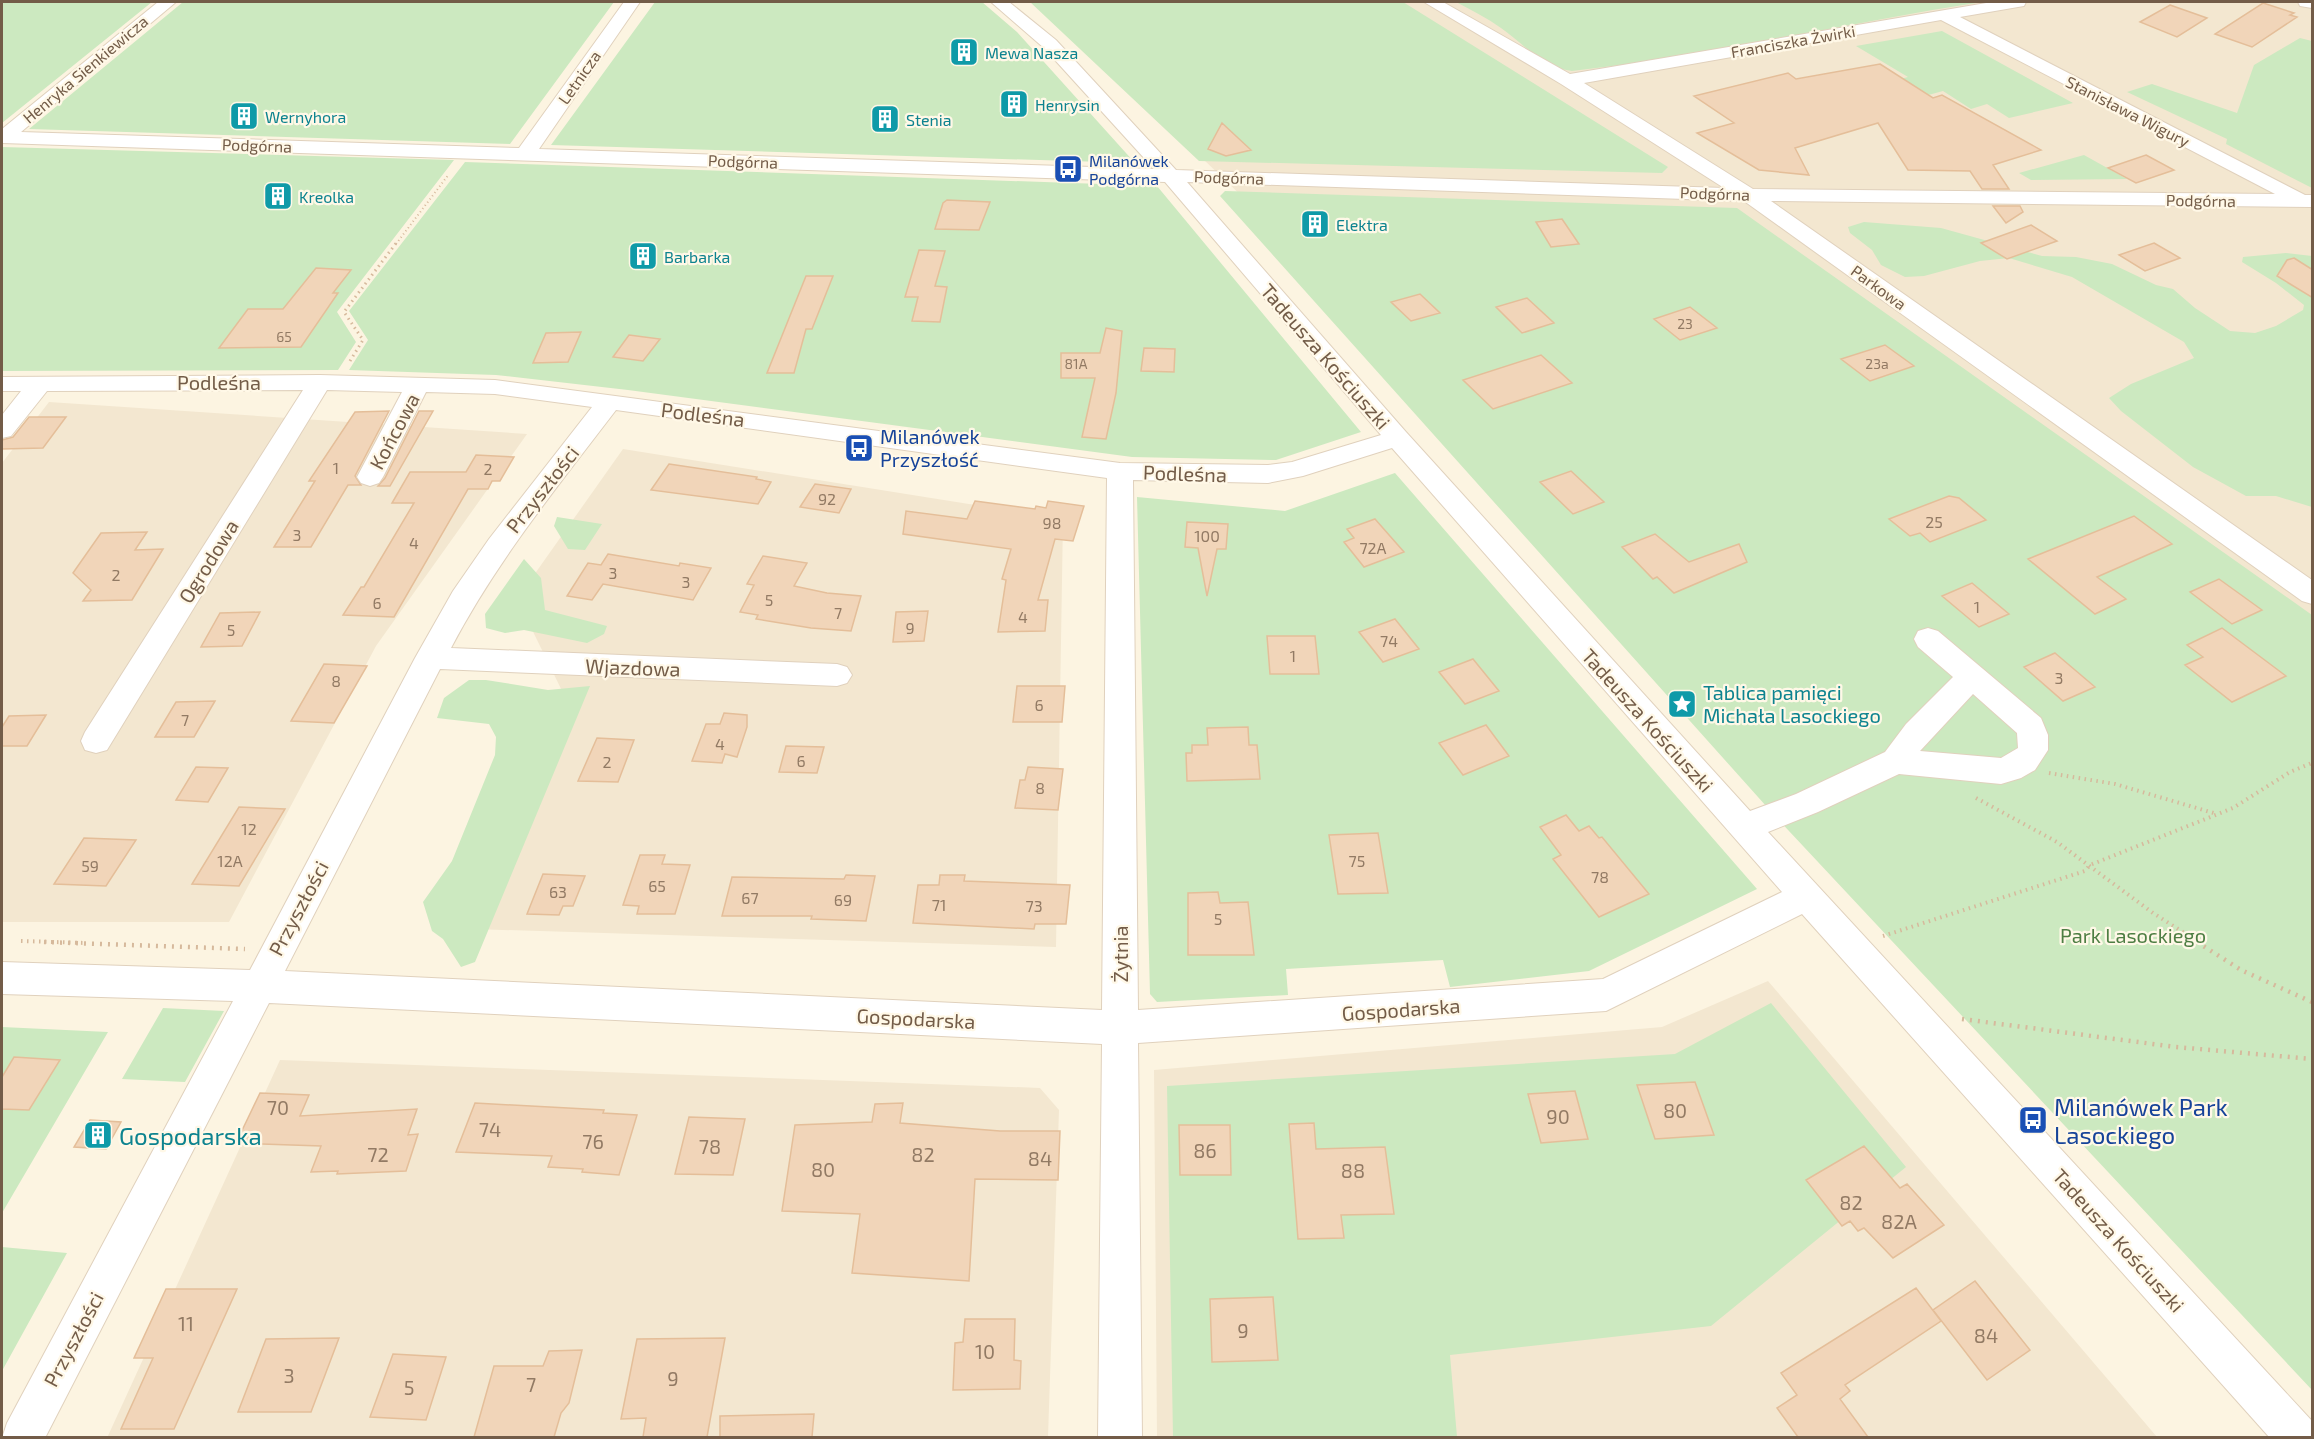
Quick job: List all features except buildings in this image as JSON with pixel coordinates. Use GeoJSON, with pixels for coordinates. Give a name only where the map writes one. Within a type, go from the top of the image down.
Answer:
{"type":"FeatureCollection","features":[{"type":"Feature","properties":{"kind":"street","name":"Henryka Sienkiewicza"},"geometry":{"type":"LineString","coordinates":[[2,137],[168,2]]}},
{"type":"Feature","properties":{"kind":"street","name":"Letnicza"},"geometry":{"type":"LineString","coordinates":[[526,153],[632,2]]}},
{"type":"Feature","properties":{"kind":"street","name":"Tadeusza Kościuszki"},"geometry":{"type":"LineString","coordinates":[[999,2],[1050,44],[1170,175],[1397,438],[1744,827],[2299,1437]]}},
{"type":"Feature","properties":{"kind":"street","name":"Parkowa"},"geometry":{"type":"LineString","coordinates":[[1432,2],[1567,80],[1749,195],[2313,594]]}},
{"type":"Feature","properties":{"kind":"street","name":"Franciszka Żwirki"},"geometry":{"type":"LineString","coordinates":[[1567,80],[2018,2]]}},
{"type":"Feature","properties":{"kind":"street"},"geometry":{"type":"LineString","coordinates":[[2306,2],[2313,3]]}},
{"type":"Feature","properties":{"kind":"street","name":"Stanisława Wigury"},"geometry":{"type":"LineString","coordinates":[[1943,15],[2309,203]]}},
{"type":"Feature","properties":{"kind":"street","name":"Podgórna"},"geometry":{"type":"LineString","coordinates":[[2,137],[1749,195],[2309,203]]}},
{"type":"Feature","properties":{"kind":"street","name":"Podleśna"},"geometry":{"type":"LineString","coordinates":[[2,384],[320,381],[495,387],[1120,471],[1268,474],[1294,470],[1397,438]]}},
{"type":"Feature","properties":{"kind":"street","name":"Ogrodowa"},"geometry":{"type":"LineString","coordinates":[[96,741],[320,381]]}},
{"type":"Feature","properties":{"kind":"street"},"geometry":{"type":"LineString","coordinates":[[2,430],[40,384]]}},
{"type":"Feature","properties":{"kind":"street","name":"Końcowa"},"geometry":{"type":"LineString","coordinates":[[370,477],[418,385]]}},
{"type":"Feature","properties":{"kind":"street","name":"Przyszłości"},"geometry":{"type":"LineString","coordinates":[[22,1437],[429,658],[498,546],[610,402]]}},
{"type":"Feature","properties":{"kind":"street","name":"Żytnia"},"geometry":{"type":"LineString","coordinates":[[1120,471],[1120,1437]]}},
{"type":"Feature","properties":{"kind":"street"},"geometry":{"type":"LineString","coordinates":[[1896,761],[1982,771],[2016,767],[2032,755],[2034,737],[2030,726],[1928,639]]}},
{"type":"Feature","properties":{"kind":"street","name":"Wjazdowa"},"geometry":{"type":"LineString","coordinates":[[429,658],[837,675]]}},
{"type":"Feature","properties":{"kind":"street"},"geometry":{"type":"LineString","coordinates":[[1744,827],[1807,803],[1896,761],[1917,732],[1972,676]]}},
{"type":"Feature","properties":{"kind":"street","name":"Gospodarska"},"geometry":{"type":"LineString","coordinates":[[2,978],[257,986],[1119,1028],[1606,995],[1806,896]]}},
{"type":"Feature","properties":{"kind":"path"},"geometry":{"type":"LineString","coordinates":[[348,366],[363,340],[344,312],[454,168]]}},
{"type":"Feature","properties":{"kind":"path"},"geometry":{"type":"LineString","coordinates":[[1876,938],[2085,871],[2090,865],[2233,808],[2290,772],[2313,763]]}},
{"type":"Feature","properties":{"kind":"path"},"geometry":{"type":"LineString","coordinates":[[2016,767],[2115,784],[2217,814]]}},
{"type":"Feature","properties":{"kind":"path"},"geometry":{"type":"LineString","coordinates":[[1968,794],[2057,842],[2199,944],[2241,970],[2313,1002]]}},
{"type":"Feature","properties":{"kind":"path"},"geometry":{"type":"LineString","coordinates":[[21,941],[253,949]]}},
{"type":"Feature","properties":{"kind":"path"},"geometry":{"type":"LineString","coordinates":[[1950,1017],[2176,1047],[2313,1059]]}},
{"type":"Feature","properties":{"kind":"shaded area"},"geometry":{"type":"Polygon","coordinates":[[[1039,2],[2312,2],[2312,659],[1250,204],[1039,2]]]}},
{"type":"Feature","properties":{"kind":"shaded area"},"geometry":{"type":"Polygon","coordinates":[[[49,402],[527,434],[376,646],[229,922],[2,922],[2,463],[49,402]]]}},
{"type":"Feature","properties":{"kind":"shaded area"},"geometry":{"type":"Polygon","coordinates":[[[623,449],[1063,519],[1056,947],[473,929],[565,697],[517,599],[623,449]]]}},
{"type":"Feature","properties":{"kind":"shaded area"},"geometry":{"type":"Polygon","coordinates":[[[1768,981],[2157,1437],[1157,1437],[1154,1070],[1662,1027],[1768,981]]]}},
{"type":"Feature","properties":{"kind":"shaded area"},"geometry":{"type":"Polygon","coordinates":[[[280,1060],[1040,1088],[1059,1110],[1048,1437],[107,1438],[280,1060]]]}},
{"type":"Feature","properties":{"kind":"green space"},"geometry":{"type":"Polygon","coordinates":[[[2,2],[152,2],[2,123],[2,2]]]}},
{"type":"Feature","properties":{"kind":"green space"},"geometry":{"type":"Polygon","coordinates":[[[183,2],[614,2],[510,144],[29,129],[183,2]]]}},
{"type":"Feature","properties":{"kind":"green space"},"geometry":{"type":"Polygon","coordinates":[[[655,2],[982,2],[1017,32],[1135,163],[551,145],[655,2]]]}},
{"type":"Feature","properties":{"kind":"green space"},"geometry":{"type":"Polygon","coordinates":[[[1030,2],[1403,2],[1668,167],[1662,173],[1199,161],[1030,2]]]}},
{"type":"Feature","properties":{"kind":"green space"},"geometry":{"type":"Polygon","coordinates":[[[1456,2],[1982,2],[1675,57],[1572,71],[1543,60],[1496,24],[1456,2]]]}},
{"type":"Feature","properties":{"kind":"green space"},"geometry":{"type":"Polygon","coordinates":[[[1942,31],[2073,103],[2009,118],[1987,104],[1971,109],[1943,91],[1899,103],[1870,87],[1908,77],[1856,46],[1942,31]]]}},
{"type":"Feature","properties":{"kind":"green space"},"geometry":{"type":"Polygon","coordinates":[[[2300,38],[2312,41],[2312,188],[2226,144],[2227,139],[2127,92],[2152,84],[2237,113],[2254,65],[2300,38]]]}},
{"type":"Feature","properties":{"kind":"green space"},"geometry":{"type":"Polygon","coordinates":[[[2,147],[454,160],[337,312],[356,342],[338,370],[2,371],[2,147]]]}},
{"type":"Feature","properties":{"kind":"green space"},"geometry":{"type":"Polygon","coordinates":[[[2084,155],[2127,179],[2031,180],[2019,173],[2084,155]]]}},
{"type":"Feature","properties":{"kind":"green space"},"geometry":{"type":"Polygon","coordinates":[[[465,162],[1157,186],[1361,432],[1276,460],[1132,457],[628,390],[496,375],[349,370],[368,340],[349,311],[465,162]]]}},
{"type":"Feature","properties":{"kind":"green space","name":"Park Lasockiego"},"geometry":{"type":"Polygon","coordinates":[[[1225,191],[1737,208],[2312,615],[2312,1390],[1775,816],[1220,196],[1225,191]]]}},
{"type":"Feature","properties":{"kind":"green space"},"geometry":{"type":"Polygon","coordinates":[[[1864,222],[1941,228],[2042,256],[2076,257],[2112,264],[2156,285],[2173,289],[2195,308],[2230,331],[2255,333],[2276,326],[2303,310],[2304,305],[2276,283],[2242,262],[2243,257],[2286,253],[2312,256],[2312,507],[2276,496],[2246,496],[2193,467],[2121,411],[2109,398],[2131,384],[2194,358],[2184,342],[2072,277],[2009,258],[1980,261],[1924,276],[1905,277],[1881,265],[1872,250],[1850,233],[1848,227],[1864,222]]]}},
{"type":"Feature","properties":{"kind":"green space"},"geometry":{"type":"Polygon","coordinates":[[[1395,473],[1757,889],[1589,971],[1450,987],[1443,960],[1286,969],[1288,995],[1157,1002],[1150,994],[1137,497],[1285,511],[1395,473]]]}},
{"type":"Feature","properties":{"kind":"green space"},"geometry":{"type":"Polygon","coordinates":[[[557,517],[602,524],[585,550],[568,549],[554,526],[557,517]]]}},
{"type":"Feature","properties":{"kind":"green space"},"geometry":{"type":"Polygon","coordinates":[[[524,559],[541,578],[545,610],[607,626],[604,634],[587,643],[524,630],[505,633],[486,628],[485,614],[524,559]]]}},
{"type":"Feature","properties":{"kind":"green space"},"geometry":{"type":"Polygon","coordinates":[[[469,680],[486,680],[548,690],[590,686],[475,962],[461,967],[443,939],[432,931],[423,902],[452,861],[495,755],[496,737],[489,724],[437,718],[444,698],[469,680]]]}},
{"type":"Feature","properties":{"kind":"green space"},"geometry":{"type":"Polygon","coordinates":[[[1771,1003],[1906,1167],[1711,1326],[1450,1355],[1457,1437],[1173,1437],[1167,1086],[1675,1054],[1771,1003]]]}},
{"type":"Feature","properties":{"kind":"green space"},"geometry":{"type":"Polygon","coordinates":[[[163,1008],[224,1011],[185,1082],[122,1079],[163,1008]]]}},
{"type":"Feature","properties":{"kind":"green space"},"geometry":{"type":"Polygon","coordinates":[[[2,1027],[108,1032],[2,1213],[2,1027]]]}},
{"type":"Feature","properties":{"kind":"green space"},"geometry":{"type":"Polygon","coordinates":[[[2,1247],[67,1253],[2,1371],[2,1247]]]}},
{"type":"Feature","properties":{"kind":"place","name":"Mewa Nasza"},"geometry":{"type":"Point","coordinates":[964,52]}},
{"type":"Feature","properties":{"kind":"place","name":"Henrysin"},"geometry":{"type":"Point","coordinates":[1014,104]}},
{"type":"Feature","properties":{"kind":"place","name":"Wernyhora"},"geometry":{"type":"Point","coordinates":[244,116]}},
{"type":"Feature","properties":{"kind":"place","name":"Stenia"},"geometry":{"type":"Point","coordinates":[885,119]}},
{"type":"Feature","properties":{"kind":"place","name":"Milanówek Podgórna"},"geometry":{"type":"Point","coordinates":[1068,169]}},
{"type":"Feature","properties":{"kind":"place","name":"Kreolka"},"geometry":{"type":"Point","coordinates":[278,196]}},
{"type":"Feature","properties":{"kind":"place","name":"Elektra"},"geometry":{"type":"Point","coordinates":[1315,224]}},
{"type":"Feature","properties":{"kind":"place","name":"Barbarka"},"geometry":{"type":"Point","coordinates":[643,256]}},
{"type":"Feature","properties":{"kind":"place","name":"Milanówek Przyszłość"},"geometry":{"type":"Point","coordinates":[859,448]}},
{"type":"Feature","properties":{"kind":"place","name":"Tablica pamięci Michała Lasockiego"},"geometry":{"type":"Point","coordinates":[1682,704]}},
{"type":"Feature","properties":{"kind":"place","name":"Milanówek Park Lasockiego"},"geometry":{"type":"Point","coordinates":[2033,1120]}},
{"type":"Feature","properties":{"kind":"place","name":"Gospodarska"},"geometry":{"type":"Point","coordinates":[98,1135]}}]}
